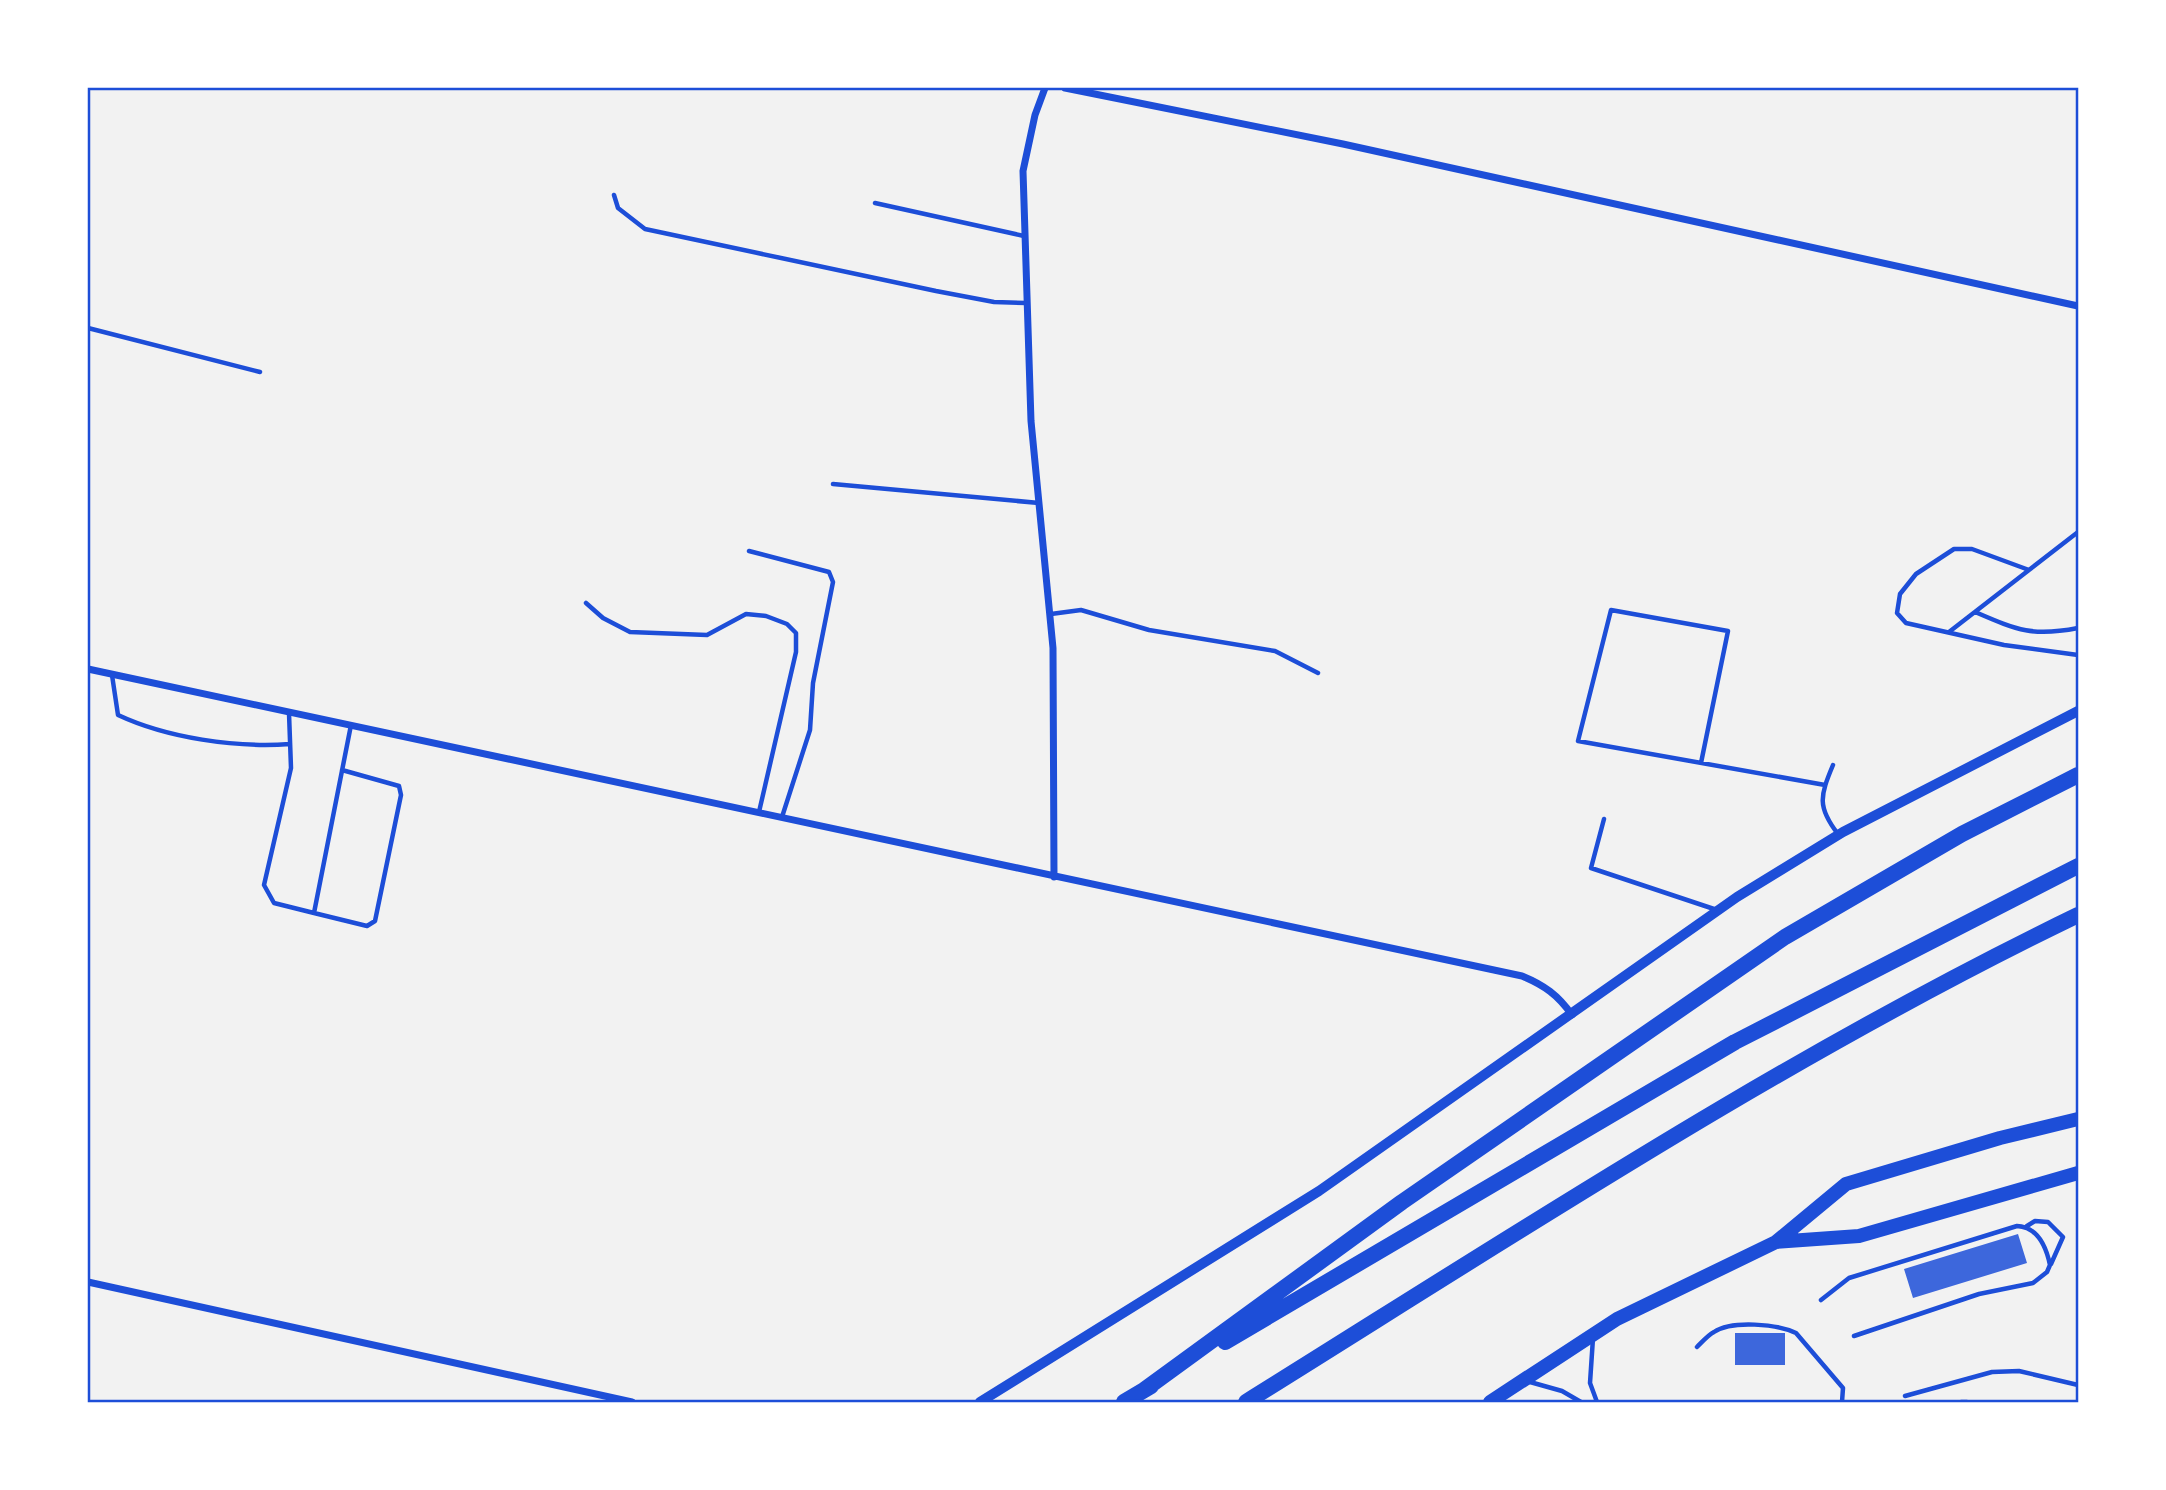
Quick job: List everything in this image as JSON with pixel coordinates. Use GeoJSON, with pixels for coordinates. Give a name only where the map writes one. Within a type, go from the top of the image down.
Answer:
{"type":"FeatureCollection","features":[{"type":"Feature","properties":{"kind":"highway"},"geometry":{"type":"LineString","coordinates":[[1144,1390],[1402,1202],[1785,937],[1929,852],[2078,775]]}},
{"type":"Feature","properties":{"kind":"highway"},"geometry":{"type":"LineString","coordinates":[[1124,1402],[1735,1042],[2078,866]]}},
{"type":"Feature","properties":{"kind":"highway"},"geometry":{"type":"LineString","coordinates":[[1246,1402],[1716,1108],[2016,945],[2078,915]]}},
{"type":"Feature","properties":{"kind":"main road"},"geometry":{"type":"LineString","coordinates":[[1490,1402],[1617,1319],[1776,1242],[1846,1184],[2000,1138],[2078,1119]]}},
{"type":"Feature","properties":{"kind":"main road"},"geometry":{"type":"LineString","coordinates":[[1776,1242],[1859,1236],[2078,1173]]}},
{"type":"Feature","properties":{"kind":"street"},"geometry":{"type":"LineString","coordinates":[[1045,88],[1034,115],[1023,172],[1031,421],[1050,614],[1055,711],[1054,877]]}},
{"type":"Feature","properties":{"kind":"street"},"geometry":{"type":"LineString","coordinates":[[1065,88],[1410,159],[2078,306]]}},
{"type":"Feature","properties":{"kind":"street"},"geometry":{"type":"LineString","coordinates":[[88,669],[1522,976],[1548,988],[1561,999],[1572,1015]]}},
{"type":"Feature","properties":{"kind":"street"},"geometry":{"type":"LineString","coordinates":[[980,1402],[1319,1191],[1718,911],[1838,835],[2078,711]]}},
{"type":"Feature","properties":{"kind":"street"},"geometry":{"type":"LineString","coordinates":[[88,1282],[632,1402]]}},
{"type":"Feature","properties":{"kind":"lane"},"geometry":{"type":"LineString","coordinates":[[614,195],[618,208],[645,229],[936,291],[994,302],[1026,303]]}},
{"type":"Feature","properties":{"kind":"lane"},"geometry":{"type":"LineString","coordinates":[[875,204],[1024,236]]}},
{"type":"Feature","properties":{"kind":"lane"},"geometry":{"type":"LineString","coordinates":[[88,328],[260,372]]}},
{"type":"Feature","properties":{"kind":"lane"},"geometry":{"type":"LineString","coordinates":[[833,484],[1039,503]]}},
{"type":"Feature","properties":{"kind":"lane"},"geometry":{"type":"LineString","coordinates":[[1949,633],[2078,533]]}},
{"type":"Feature","properties":{"kind":"lane"},"geometry":{"type":"LineString","coordinates":[[2029,570],[1972,549],[1954,549],[1916,574],[1900,594],[1897,613],[1906,623],[1949,633],[2004,645],[2078,655]]}},
{"type":"Feature","properties":{"kind":"lane"},"geometry":{"type":"LineString","coordinates":[[749,551],[817,567],[830,572],[833,582],[813,683],[810,730],[782,818]]}},
{"type":"Feature","properties":{"kind":"lane"},"geometry":{"type":"LineString","coordinates":[[586,603],[603,618],[630,632],[707,635],[746,614],[766,616],[787,624],[796,633],[796,652],[758,813]]}},
{"type":"Feature","properties":{"kind":"lane"},"geometry":{"type":"LineString","coordinates":[[1050,614],[1081,610],[1149,630],[1275,651],[1318,673]]}},
{"type":"Feature","properties":{"kind":"lane"},"geometry":{"type":"LineString","coordinates":[[1701,763],[1728,631],[1611,610],[1578,741],[1701,763],[1825,785]]}},
{"type":"Feature","properties":{"kind":"lane"},"geometry":{"type":"LineString","coordinates":[[1975,612],[2016,630],[2041,634],[2078,628]]}},
{"type":"Feature","properties":{"kind":"lane"},"geometry":{"type":"LineString","coordinates":[[111,674],[118,715],[140,726],[249,747],[290,744]]}},
{"type":"Feature","properties":{"kind":"lane"},"geometry":{"type":"LineString","coordinates":[[289,712],[291,768],[264,885],[274,903],[367,926],[375,921],[401,795],[399,786],[342,770]]}},
{"type":"Feature","properties":{"kind":"lane"},"geometry":{"type":"LineString","coordinates":[[314,913],[351,725]]}},
{"type":"Feature","properties":{"kind":"lane"},"geometry":{"type":"LineString","coordinates":[[1833,765],[1825,785],[1823,814],[1838,835]]}},
{"type":"Feature","properties":{"kind":"lane"},"geometry":{"type":"LineString","coordinates":[[1604,819],[1591,868],[1718,911]]}},
{"type":"Feature","properties":{"kind":"lane"},"geometry":{"type":"LineString","coordinates":[[1821,1300],[1849,1278],[2017,1226],[2027,1226],[2035,1221],[2048,1222],[2063,1237],[2047,1272],[2033,1283],[1979,1294],[1854,1336]]}},
{"type":"Feature","properties":{"kind":"lane"},"geometry":{"type":"LineString","coordinates":[[2027,1226],[2043,1243],[2050,1265]]}},
{"type":"Feature","properties":{"kind":"lane"},"geometry":{"type":"LineString","coordinates":[[1697,1347],[1713,1332],[1727,1326],[1787,1328],[1796,1332],[1843,1388],[1842,1402]]}},
{"type":"Feature","properties":{"kind":"lane"},"geometry":{"type":"LineString","coordinates":[[1594,1334],[1590,1383],[1597,1402]]}},
{"type":"Feature","properties":{"kind":"lane"},"geometry":{"type":"LineString","coordinates":[[1905,1396],[1992,1372],[2019,1371],[2078,1385]]}},
{"type":"Feature","properties":{"kind":"lane"},"geometry":{"type":"LineString","coordinates":[[1523,1379],[1562,1391],[1581,1402]]}},
{"type":"Feature","properties":{"kind":"lane"},"geometry":{"type":"LineString","coordinates":[[1961,1402],[1968,1402]]}},
{"type":"Feature","properties":{"kind":"building"},"geometry":{"type":"Polygon","coordinates":[[[2018,1234],[2027,1263],[1913,1298],[1904,1269],[2018,1234]]]}},
{"type":"Feature","properties":{"kind":"building"},"geometry":{"type":"Polygon","coordinates":[[[1735,1333],[1785,1333],[1785,1365],[1735,1365],[1735,1333]]]}}]}
